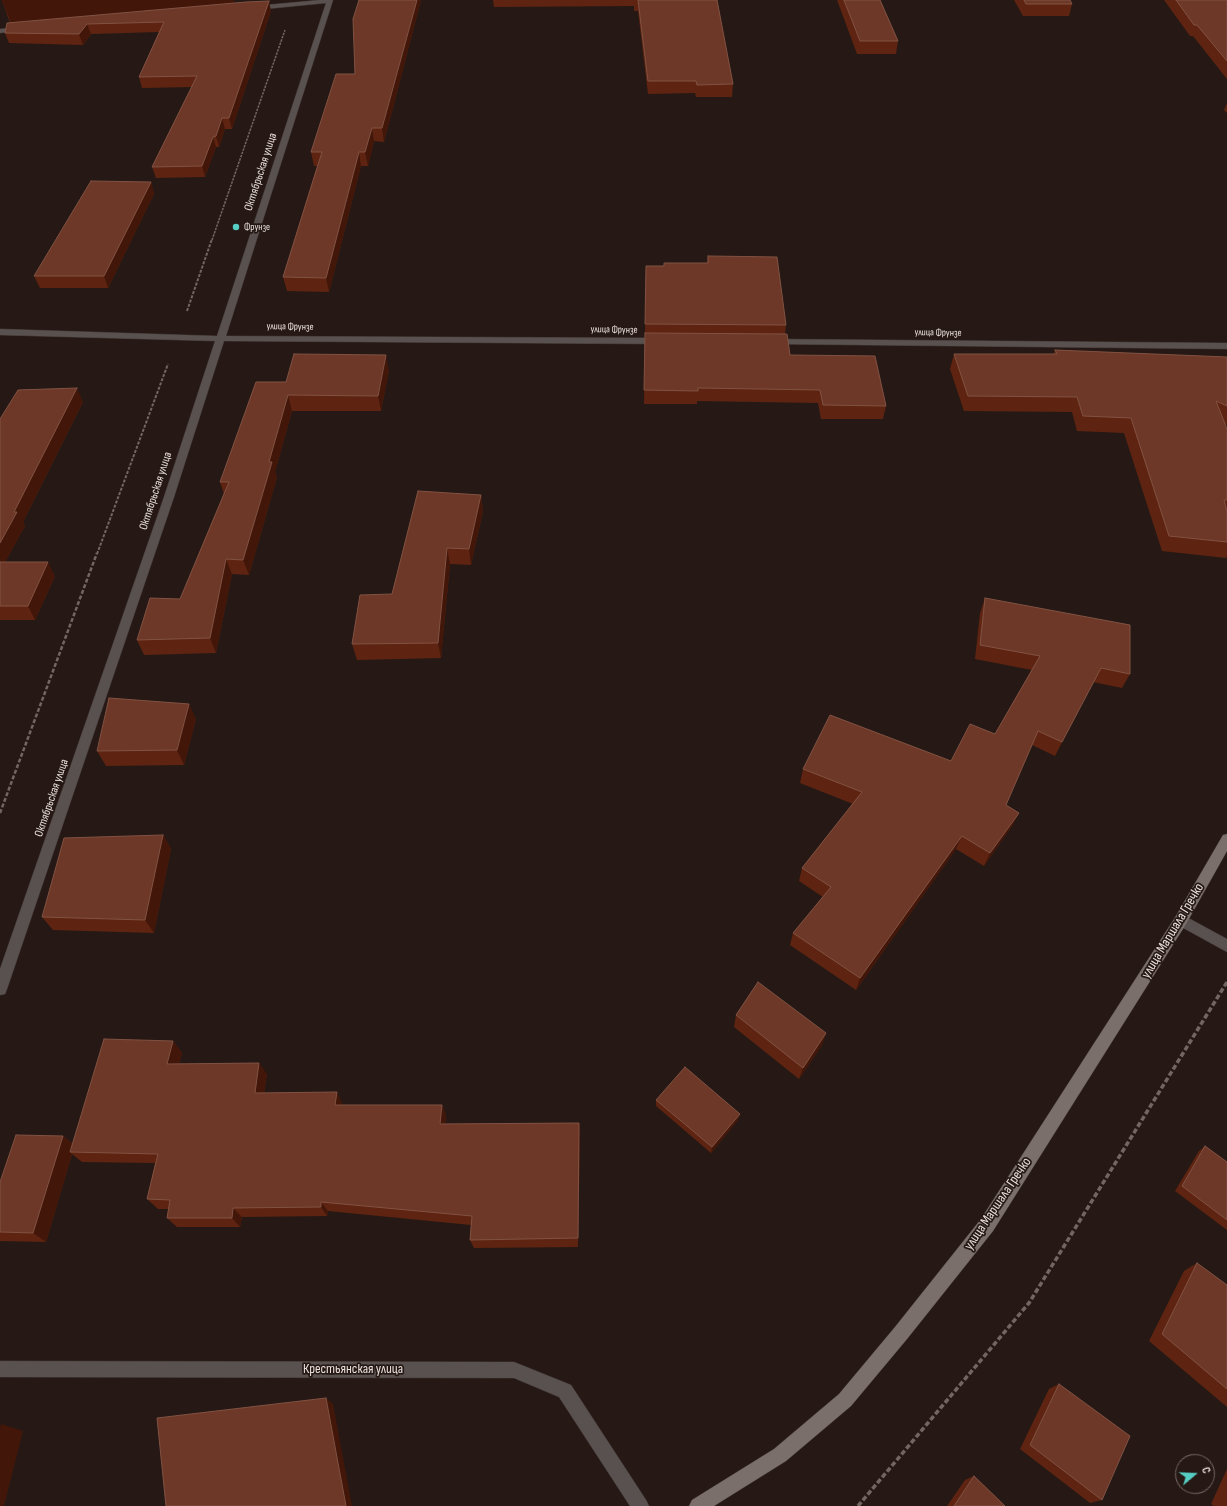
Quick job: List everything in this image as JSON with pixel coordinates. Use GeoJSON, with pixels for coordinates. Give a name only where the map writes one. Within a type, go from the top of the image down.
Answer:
{"type":"FeatureCollection","features":[{"type":"Feature","properties":{"kind":"main road","name":"улица Маршала Гречко"},"geometry":{"type":"LineString","coordinates":[[698,1506],[780,1455],[845,1400],[987,1225],[1181,920],[1227,839]]}},
{"type":"Feature","properties":{"kind":"street"},"geometry":{"type":"LineString","coordinates":[[247,8],[330,1]]}},
{"type":"Feature","properties":{"kind":"street","name":"Октябрьская улица"},"geometry":{"type":"LineString","coordinates":[[0,989],[168,497],[330,1]]}},
{"type":"Feature","properties":{"kind":"street"},"geometry":{"type":"LineString","coordinates":[[0,31],[32,28]]}},
{"type":"Feature","properties":{"kind":"street","name":"улица Фрунзе"},"geometry":{"type":"LineString","coordinates":[[0,332],[178,338],[671,341]]}},
{"type":"Feature","properties":{"kind":"street","name":"улица Фрунзе"},"geometry":{"type":"LineString","coordinates":[[766,342],[1227,346]]}},
{"type":"Feature","properties":{"kind":"street"},"geometry":{"type":"LineString","coordinates":[[1181,920],[1227,946]]}},
{"type":"Feature","properties":{"kind":"street","name":"Крестьянская улица"},"geometry":{"type":"LineString","coordinates":[[0,1369],[514,1370],[565,1391],[640,1506]]}},
{"type":"Feature","properties":{"kind":"path"},"geometry":{"type":"LineString","coordinates":[[0,813],[178,338],[295,4]]}},
{"type":"Feature","properties":{"kind":"path"},"geometry":{"type":"LineString","coordinates":[[858,1506],[1029,1303],[1227,982]]}},
{"type":"Feature","properties":{"kind":"building"},"geometry":{"type":"Polygon","coordinates":[[[359,0],[417,0],[382,128],[372,128],[365,152],[359,152],[326,278],[283,277],[322,152],[311,152],[336,74],[355,74],[353,19],[359,0]]]}},
{"type":"Feature","properties":{"kind":"building"},"geometry":{"type":"Polygon","coordinates":[[[638,0],[717,0],[733,84],[697,85],[696,81],[648,81],[638,0]]]}},
{"type":"Feature","properties":{"kind":"building"},"geometry":{"type":"Polygon","coordinates":[[[844,0],[880,0],[898,41],[860,41],[844,0]]]}},
{"type":"Feature","properties":{"kind":"building"},"geometry":{"type":"Polygon","coordinates":[[[1024,0],[1070,0],[1072,4],[1026,4],[1024,0]]]}},
{"type":"Feature","properties":{"kind":"building"},"geometry":{"type":"Polygon","coordinates":[[[1176,0],[1227,0],[1227,61],[1197,25],[1194,25],[1176,0]]]}},
{"type":"Feature","properties":{"kind":"building"},"geometry":{"type":"Polygon","coordinates":[[[269,1],[229,118],[222,118],[216,136],[213,137],[202,166],[152,167],[197,76],[139,77],[164,22],[87,24],[79,34],[5,33],[7,23],[269,1]]]}},
{"type":"Feature","properties":{"kind":"building"},"geometry":{"type":"Polygon","coordinates":[[[91,181],[151,182],[104,276],[34,276],[91,181]]]}},
{"type":"Feature","properties":{"kind":"building"},"geometry":{"type":"Polygon","coordinates":[[[708,256],[777,257],[786,325],[645,324],[646,266],[664,266],[664,263],[708,263],[708,256]]]}},
{"type":"Feature","properties":{"kind":"building"},"geometry":{"type":"Polygon","coordinates":[[[645,333],[787,334],[790,355],[875,356],[886,406],[823,405],[820,390],[698,388],[698,391],[644,390],[645,333]]]}},
{"type":"Feature","properties":{"kind":"building"},"geometry":{"type":"Polygon","coordinates":[[[1055,350],[1227,357],[1227,406],[1216,401],[1227,429],[1227,500],[1224,500],[1227,512],[1227,542],[1169,536],[1131,418],[1083,416],[1077,397],[968,396],[954,354],[1057,354],[1055,350]]]}},
{"type":"Feature","properties":{"kind":"building"},"geometry":{"type":"Polygon","coordinates":[[[294,354],[386,355],[378,396],[288,395],[269,462],[272,462],[243,560],[226,559],[210,638],[137,640],[150,598],[180,599],[229,482],[220,482],[256,382],[286,382],[294,354]]]}},
{"type":"Feature","properties":{"kind":"building"},"geometry":{"type":"Polygon","coordinates":[[[77,388],[14,512],[17,512],[0,543],[0,419],[18,390],[77,388]]]}},
{"type":"Feature","properties":{"kind":"building"},"geometry":{"type":"Polygon","coordinates":[[[418,491],[481,495],[469,549],[447,548],[438,643],[352,644],[360,595],[392,594],[418,491]]]}},
{"type":"Feature","properties":{"kind":"building"},"geometry":{"type":"Polygon","coordinates":[[[0,562],[48,562],[28,606],[0,606],[0,562]]]}},
{"type":"Feature","properties":{"kind":"building"},"geometry":{"type":"Polygon","coordinates":[[[985,598],[1130,625],[1130,674],[1101,668],[1062,742],[1038,731],[1006,805],[1019,813],[990,853],[962,836],[860,978],[793,933],[831,887],[802,868],[862,792],[803,769],[830,715],[951,761],[970,724],[995,734],[1040,656],[980,645],[985,598]]]}},
{"type":"Feature","properties":{"kind":"building"},"geometry":{"type":"Polygon","coordinates":[[[109,698],[189,704],[177,750],[97,751],[109,698]]]}},
{"type":"Feature","properties":{"kind":"building"},"geometry":{"type":"Polygon","coordinates":[[[163,835],[145,920],[42,917],[64,838],[163,835]]]}},
{"type":"Feature","properties":{"kind":"building"},"geometry":{"type":"Polygon","coordinates":[[[758,982],[826,1033],[803,1068],[736,1015],[758,982]]]}},
{"type":"Feature","properties":{"kind":"building"},"geometry":{"type":"Polygon","coordinates":[[[104,1039],[173,1041],[167,1064],[259,1063],[255,1093],[337,1092],[335,1105],[442,1105],[440,1124],[579,1123],[578,1238],[470,1240],[472,1216],[321,1202],[321,1207],[233,1208],[232,1218],[167,1218],[170,1200],[147,1199],[158,1154],[70,1152],[104,1039]]]}},
{"type":"Feature","properties":{"kind":"building"},"geometry":{"type":"Polygon","coordinates":[[[685,1067],[740,1114],[712,1147],[656,1100],[685,1067]]]}},
{"type":"Feature","properties":{"kind":"building"},"geometry":{"type":"Polygon","coordinates":[[[16,1135],[63,1136],[33,1233],[0,1232],[0,1182],[16,1135]]]}},
{"type":"Feature","properties":{"kind":"building"},"geometry":{"type":"Polygon","coordinates":[[[1205,1146],[1227,1162],[1227,1220],[1182,1186],[1205,1146]]]}},
{"type":"Feature","properties":{"kind":"building"},"geometry":{"type":"Polygon","coordinates":[[[1197,1263],[1227,1285],[1227,1389],[1162,1334],[1197,1263]]]}},
{"type":"Feature","properties":{"kind":"building"},"geometry":{"type":"Polygon","coordinates":[[[1059,1384],[1130,1436],[1102,1500],[1030,1445],[1059,1384]]]}},
{"type":"Feature","properties":{"kind":"building"},"geometry":{"type":"Polygon","coordinates":[[[326,1398],[346,1506],[166,1506],[157,1418],[326,1398]]]}},
{"type":"Feature","properties":{"kind":"building"},"geometry":{"type":"Polygon","coordinates":[[[974,1476],[1005,1506],[954,1506],[974,1476]]]}},
{"type":"Feature","properties":{"kind":"place","name":"Фрунзе"},"geometry":{"type":"Point","coordinates":[236,227]}}]}
